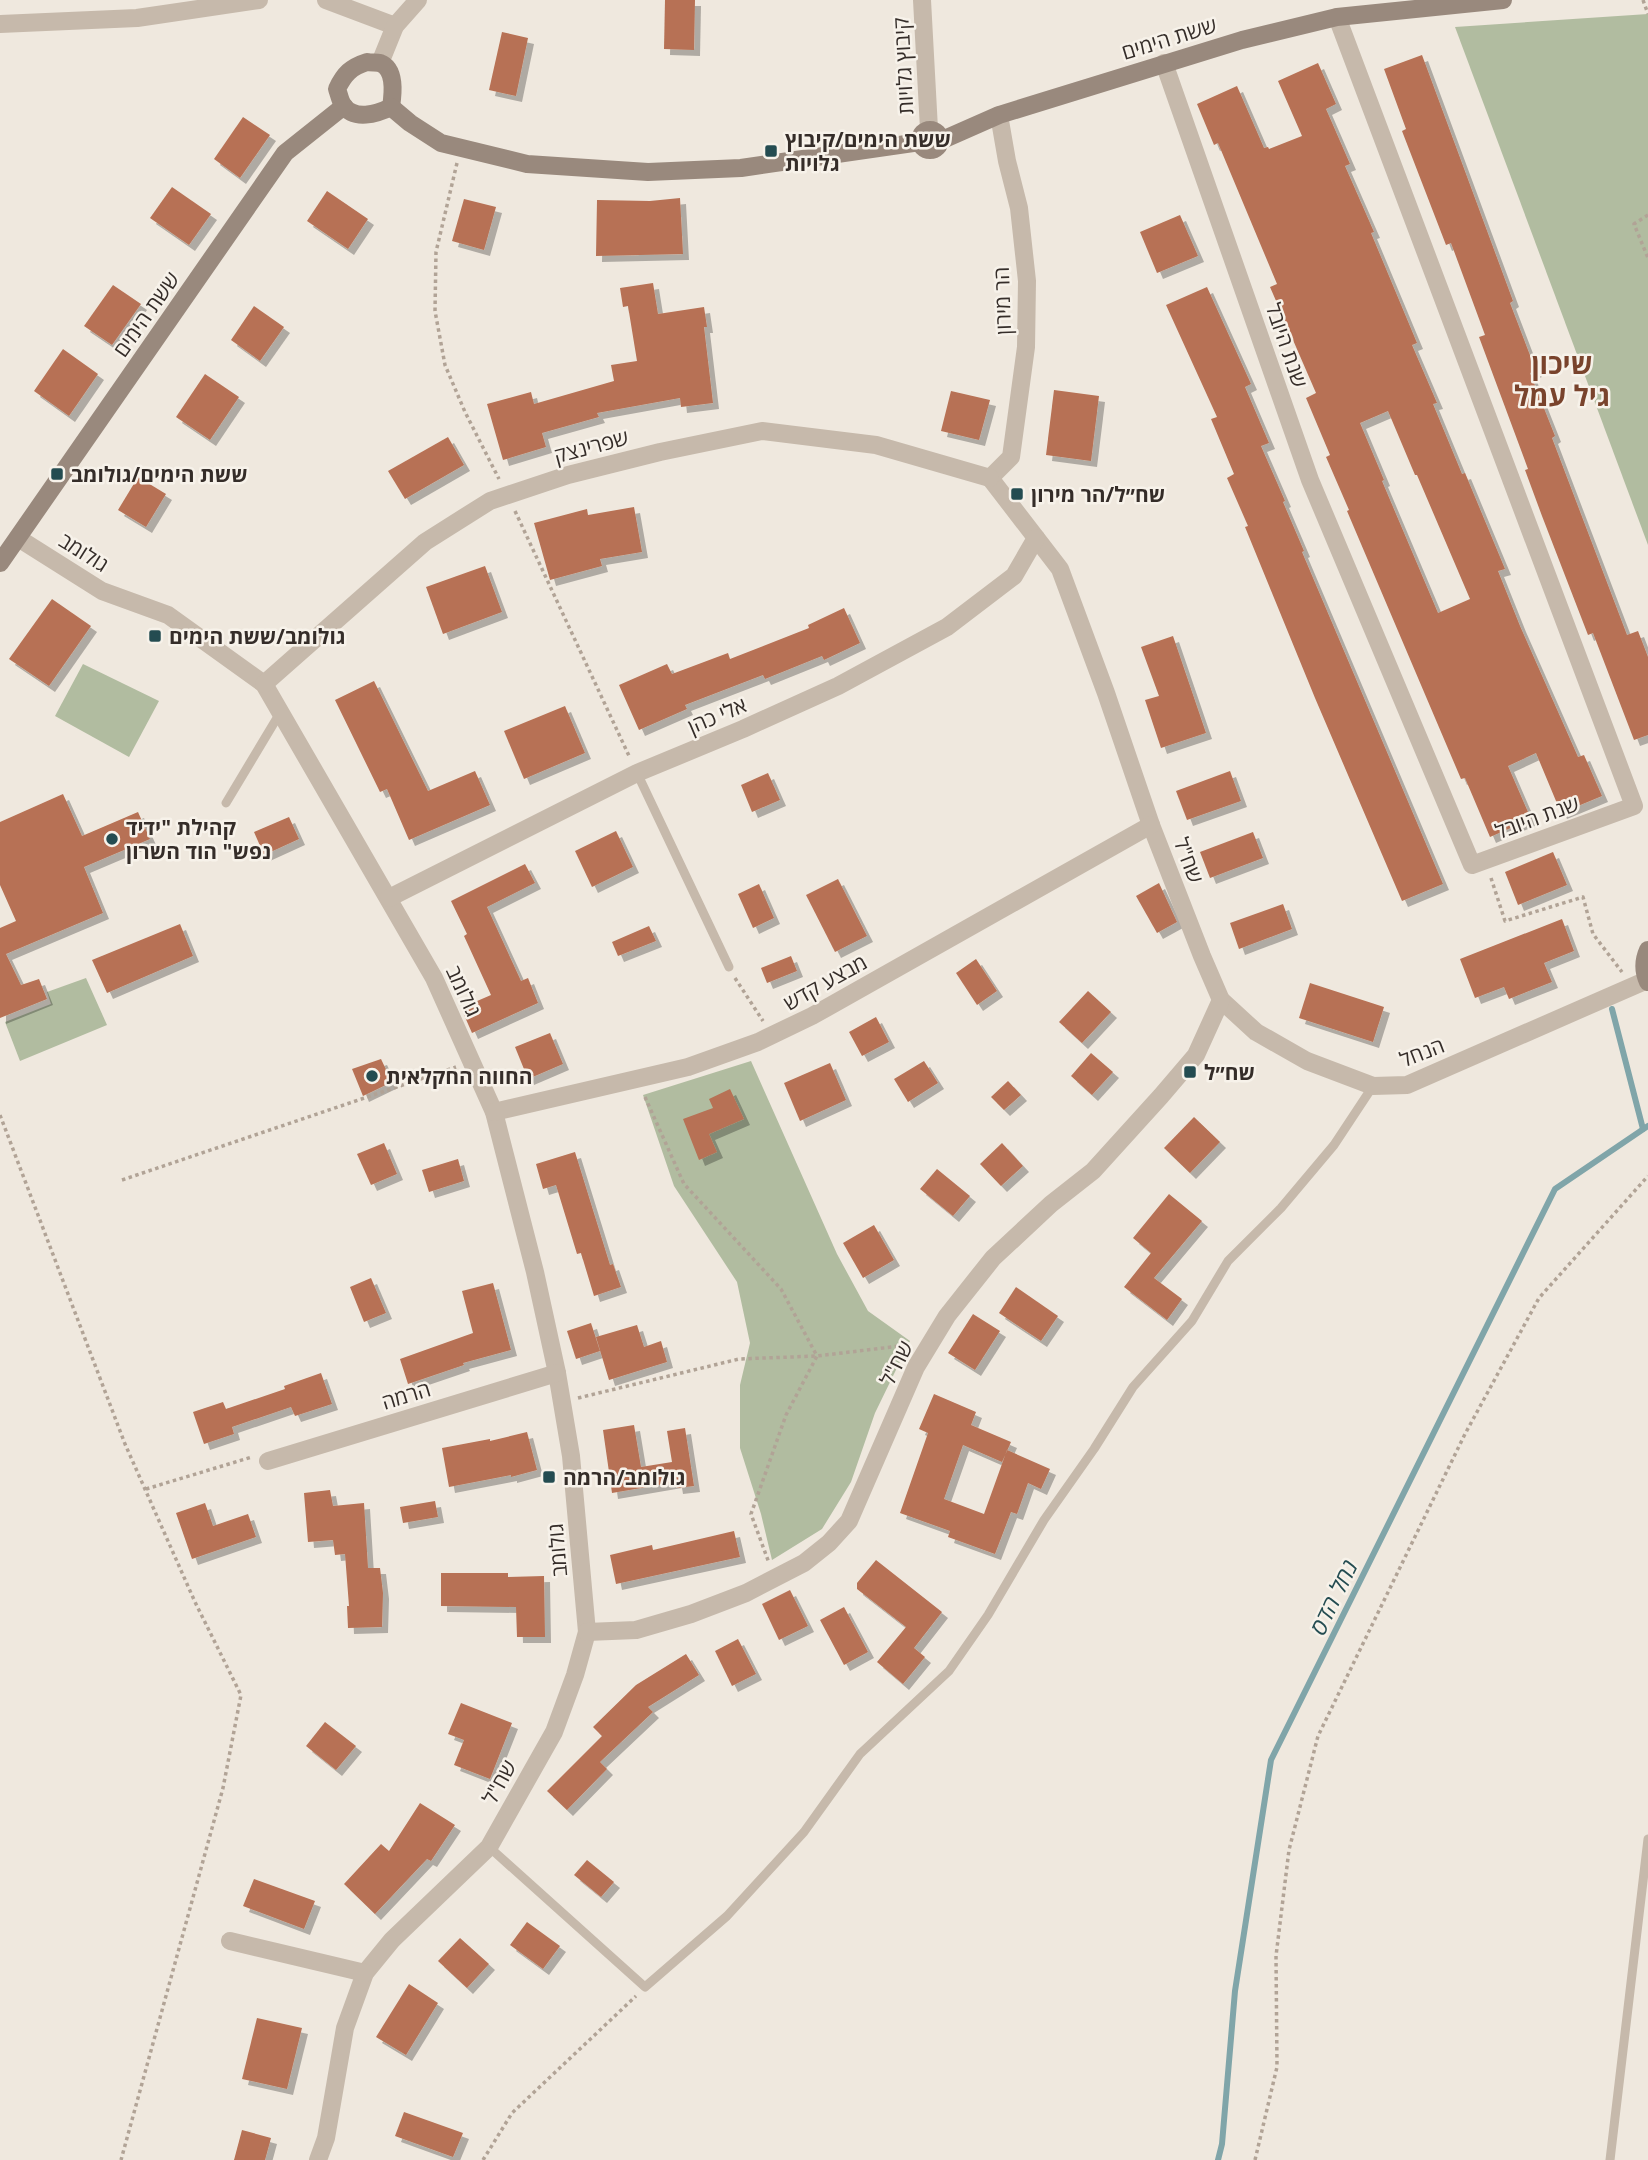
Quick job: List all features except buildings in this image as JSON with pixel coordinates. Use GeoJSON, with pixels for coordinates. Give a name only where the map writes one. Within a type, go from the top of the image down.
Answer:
{"type":"FeatureCollection","features":[{"type":"Feature","properties":{"kind":"street"},"geometry":{"type":"LineString","coordinates":[[0,24],[138,18],[259,0]]}},
{"type":"Feature","properties":{"kind":"street"},"geometry":{"type":"LineString","coordinates":[[326,0],[395,26]]}},
{"type":"Feature","properties":{"kind":"street"},"geometry":{"type":"LineString","coordinates":[[380,63],[395,26],[418,0]]}},
{"type":"Feature","properties":{"kind":"street","name":"קיבוץ גלויות"},"geometry":{"type":"LineString","coordinates":[[922,0],[930,137]]}},
{"type":"Feature","properties":{"kind":"street","name":"ששת הימים"},"geometry":{"type":"LineString","coordinates":[[391,107],[441,143],[527,164],[648,172],[741,169],[930,137],[1242,40],[1338,17],[1503,0]]}},
{"type":"Feature","properties":{"kind":"street","name":"שנת היובל"},"geometry":{"type":"LineString","coordinates":[[1164,63],[1310,480],[1472,865],[1634,806],[1338,17]]}},
{"type":"Feature","properties":{"kind":"street"},"geometry":{"type":"LineString","coordinates":[[367,62],[380,63],[387,68],[392,80],[391,107],[374,115],[353,113],[344,106],[337,89],[343,76],[353,67],[367,62]]}},
{"type":"Feature","properties":{"kind":"street","name":"ששת הימים"},"geometry":{"type":"LineString","coordinates":[[0,563],[285,153],[344,106]]}},
{"type":"Feature","properties":{"kind":"street","name":"הר מירון"},"geometry":{"type":"LineString","coordinates":[[990,478],[1011,457],[1027,347],[1027,281],[1019,208],[999,115]]}},
{"type":"Feature","properties":{"kind":"street","name":"שפרינצק"},"geometry":{"type":"LineString","coordinates":[[264,684],[425,542],[490,501],[568,475],[762,431],[876,445],[990,478]]}},
{"type":"Feature","properties":{"kind":"street","name":"שח\"ל"},"geometry":{"type":"LineString","coordinates":[[318,2160],[326,2138],[345,2028],[365,1972],[392,1940],[489,1846],[554,1732],[587,1632],[636,1630],[691,1614],[746,1593],[804,1563],[829,1543],[849,1521],[916,1367],[947,1316],[993,1258],[1051,1204],[1093,1171],[1196,1055],[1221,1000],[1151,825],[1060,569],[990,478]]}},
{"type":"Feature","properties":{"kind":"street","name":"גולומב"},"geometry":{"type":"LineString","coordinates":[[18,538],[102,591],[168,615],[264,684],[433,978],[494,1112],[535,1272],[557,1373],[571,1456],[587,1632]]}},
{"type":"Feature","properties":{"kind":"street","name":"אלי כהן"},"geometry":{"type":"LineString","coordinates":[[389,898],[637,773],[838,687],[947,627],[1014,576],[1036,538]]}},
{"type":"Feature","properties":{"kind":"street","name":"מבצע קדש"},"geometry":{"type":"LineString","coordinates":[[494,1112],[688,1066],[758,1042],[812,1016],[1151,825]]}},
{"type":"Feature","properties":{"kind":"street"},"geometry":{"type":"LineString","coordinates":[[1642,983],[1648,950]]}},
{"type":"Feature","properties":{"kind":"street","name":"הנחל"},"geometry":{"type":"LineString","coordinates":[[1221,1000],[1256,1032],[1307,1061],[1373,1086],[1407,1085],[1642,983]]}},
{"type":"Feature","properties":{"kind":"street","name":"הרמה"},"geometry":{"type":"LineString","coordinates":[[268,1461],[557,1373]]}},
{"type":"Feature","properties":{"kind":"street"},"geometry":{"type":"LineString","coordinates":[[230,1941],[365,1972]]}},
{"type":"Feature","properties":{"kind":"lane"},"geometry":{"type":"LineString","coordinates":[[226,803],[281,711]]}},
{"type":"Feature","properties":{"kind":"lane"},"geometry":{"type":"LineString","coordinates":[[637,773],[729,967]]}},
{"type":"Feature","properties":{"kind":"lane"},"geometry":{"type":"LineString","coordinates":[[489,1846],[646,1987],[727,1916],[804,1832],[860,1755],[949,1671],[988,1615],[1044,1520],[1133,1387],[1192,1321],[1227,1261],[1281,1208],[1334,1145],[1373,1086]]}},
{"type":"Feature","properties":{"kind":"lane"},"geometry":{"type":"LineString","coordinates":[[1610,2160],[1648,1839]]}},
{"type":"Feature","properties":{"kind":"path"},"geometry":{"type":"LineString","coordinates":[[1643,0],[1648,14]]}},
{"type":"Feature","properties":{"kind":"path"},"geometry":{"type":"LineString","coordinates":[[461,148],[436,253],[435,311],[444,365],[508,495],[637,773]]}},
{"type":"Feature","properties":{"kind":"path"},"geometry":{"type":"LineString","coordinates":[[1648,215],[1634,224],[1648,258]]}},
{"type":"Feature","properties":{"kind":"path"},"geometry":{"type":"LineString","coordinates":[[1485,860],[1505,921],[1583,897],[1592,934],[1642,983]]}},
{"type":"Feature","properties":{"kind":"path"},"geometry":{"type":"LineString","coordinates":[[729,967],[772,1035]]}},
{"type":"Feature","properties":{"kind":"path"},"geometry":{"type":"LineString","coordinates":[[122,1181],[471,1061]]}},
{"type":"Feature","properties":{"kind":"path"},"geometry":{"type":"LineString","coordinates":[[638,1079],[684,1184],[781,1289],[817,1356]]}},
{"type":"Feature","properties":{"kind":"path"},"geometry":{"type":"LineString","coordinates":[[0,1115],[125,1444],[195,1602],[241,1695],[223,1788],[121,2160]]}},
{"type":"Feature","properties":{"kind":"path"},"geometry":{"type":"LineString","coordinates":[[1255,2160],[1277,2067],[1276,1956],[1289,1850],[1318,1736],[1465,1434],[1538,1298],[1648,1176]]}},
{"type":"Feature","properties":{"kind":"path"},"geometry":{"type":"LineString","coordinates":[[562,1402],[739,1359],[817,1356],[932,1342]]}},
{"type":"Feature","properties":{"kind":"path"},"geometry":{"type":"LineString","coordinates":[[775,1578],[751,1514],[786,1415],[817,1356]]}},
{"type":"Feature","properties":{"kind":"path"},"geometry":{"type":"LineString","coordinates":[[145,1489],[252,1457],[268,1461]]}},
{"type":"Feature","properties":{"kind":"path"},"geometry":{"type":"LineString","coordinates":[[483,2160],[512,2113],[646,1987]]}},
{"type":"Feature","properties":{"kind":"green space"},"geometry":{"type":"Polygon","coordinates":[[[1648,14],[1648,545],[1455,27],[1648,14]]]}},
{"type":"Feature","properties":{"kind":"green space"},"geometry":{"type":"Polygon","coordinates":[[[83,664],[159,701],[129,757],[55,716],[83,664]]]}},
{"type":"Feature","properties":{"kind":"green space"},"geometry":{"type":"Polygon","coordinates":[[[86,978],[107,1025],[20,1061],[5,1022],[51,1004],[47,992],[86,978]]]}},
{"type":"Feature","properties":{"kind":"green space"},"geometry":{"type":"Polygon","coordinates":[[[751,1061],[837,1254],[868,1311],[910,1341],[875,1413],[851,1482],[822,1529],[772,1560],[740,1448],[740,1385],[750,1343],[737,1282],[674,1186],[643,1095],[751,1061]]]}},
{"type":"Feature","properties":{"kind":"waterway"},"geometry":{"type":"LineString","coordinates":[[1612,1009],[1643,1129]]}},
{"type":"Feature","properties":{"kind":"waterway","name":"נחל הדס"},"geometry":{"type":"LineString","coordinates":[[1218,2160],[1222,2144],[1235,1991],[1271,1760],[1555,1189],[1648,1126]]}},
{"type":"Feature","properties":{"kind":"place","name":"ששת הימים/קיבוץ גלויות"},"geometry":{"type":"Point","coordinates":[771,151]}},
{"type":"Feature","properties":{"kind":"place","name":"ששת הימים/גולומב"},"geometry":{"type":"Point","coordinates":[57,474]}},
{"type":"Feature","properties":{"kind":"place","name":"שח״ל/הר מירון"},"geometry":{"type":"Point","coordinates":[1017,494]}},
{"type":"Feature","properties":{"kind":"place","name":"גולומב/ששת הימים"},"geometry":{"type":"Point","coordinates":[155,636]}},
{"type":"Feature","properties":{"kind":"place","name":"קהילת \"ידיד נפש\" הוד השרון"},"geometry":{"type":"Point","coordinates":[112,839]}},
{"type":"Feature","properties":{"kind":"place","name":"שח״ל"},"geometry":{"type":"Point","coordinates":[1190,1072]}},
{"type":"Feature","properties":{"kind":"place","name":"החווה החקלאית"},"geometry":{"type":"Point","coordinates":[372,1076]}},
{"type":"Feature","properties":{"kind":"place","name":"גולומב/הרמה"},"geometry":{"type":"Point","coordinates":[549,1477]}},
{"type":"Feature","properties":{"kind":"district","name":"שיכון גיל עמל"},"geometry":{"type":"Point","coordinates":[1562,379]}}]}
